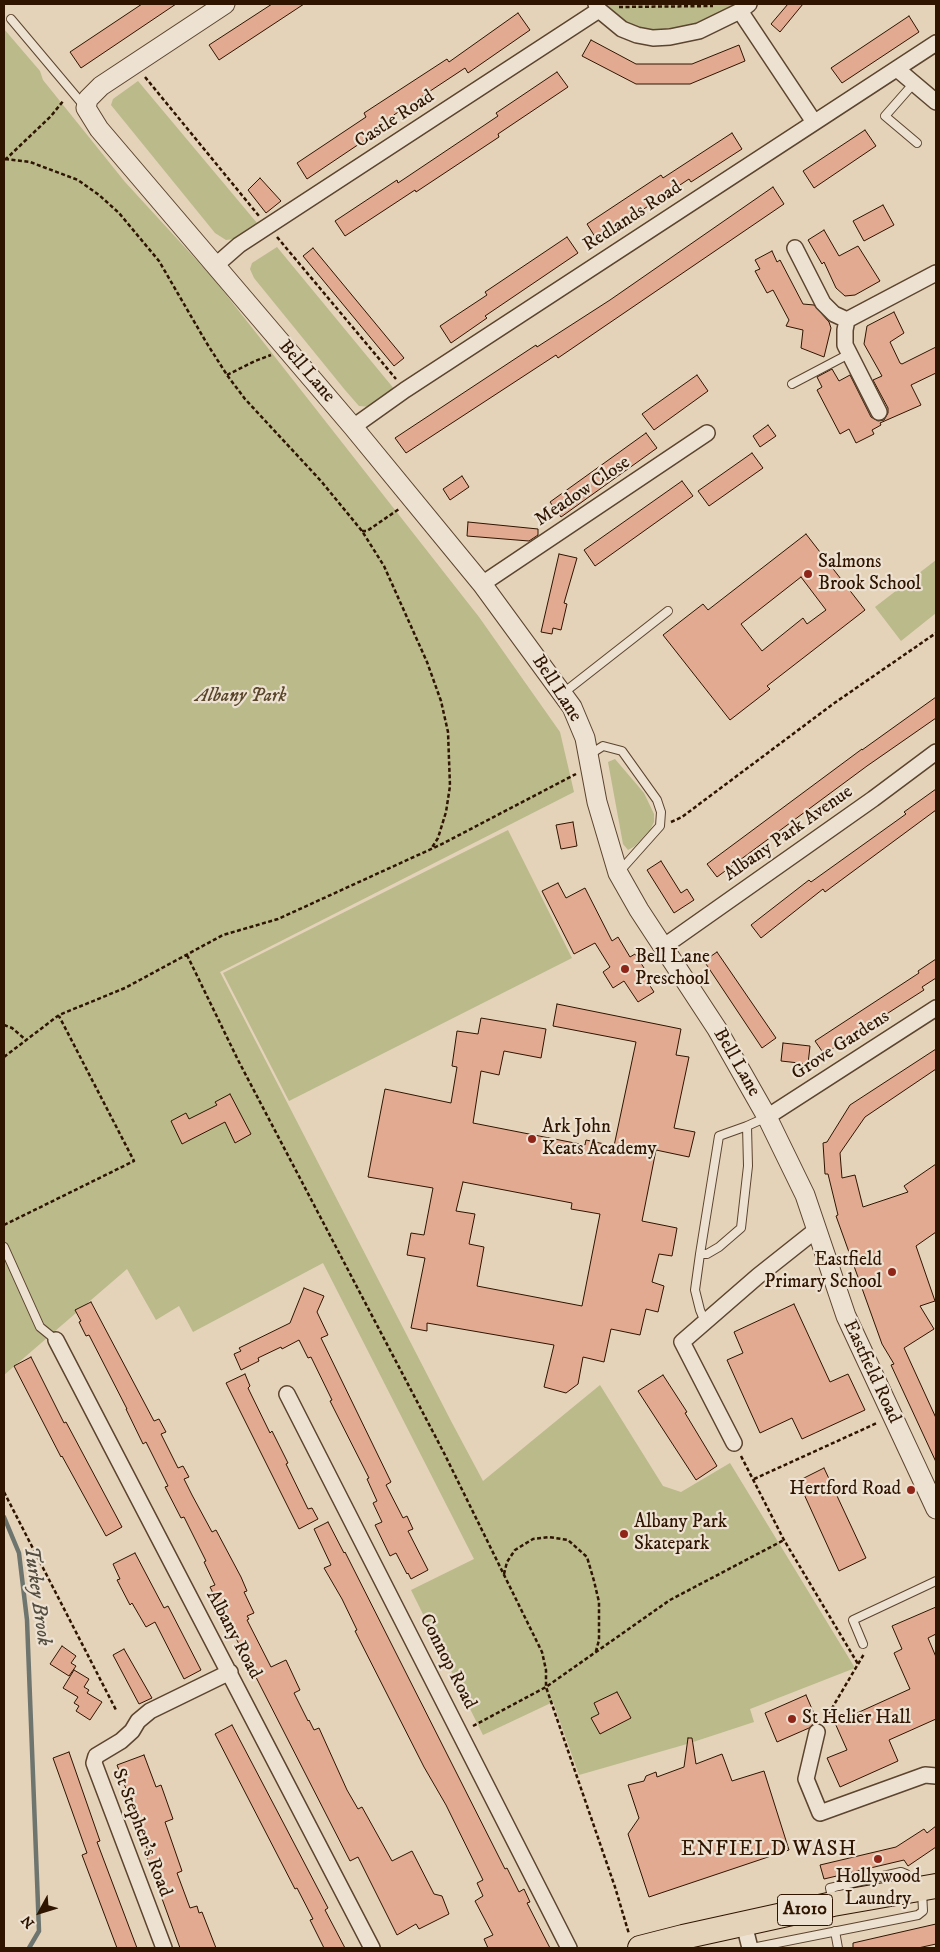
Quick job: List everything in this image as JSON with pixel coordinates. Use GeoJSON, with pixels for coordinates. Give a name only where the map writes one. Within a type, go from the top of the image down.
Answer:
{"type":"FeatureCollection","features":[{"type":"Feature","properties":{"kind":"main road","name":"A1010"},"geometry":{"type":"LineString","coordinates":[[635,1942],[744,1924],[833,1904],[922,1889]]}},
{"type":"Feature","properties":{"kind":"street"},"geometry":{"type":"LineString","coordinates":[[86,108],[88,99],[101,86],[225,4]]}},
{"type":"Feature","properties":{"kind":"street"},"geometry":{"type":"LineString","coordinates":[[598,7],[622,29],[636,35],[653,38],[670,37],[699,31],[744,8],[814,122]]}},
{"type":"Feature","properties":{"kind":"street","name":"Castle Road"},"geometry":{"type":"LineString","coordinates":[[215,266],[239,245],[598,7]]}},
{"type":"Feature","properties":{"kind":"street","name":"Redlands Road"},"geometry":{"type":"LineString","coordinates":[[353,427],[405,390],[936,43]]}},
{"type":"Feature","properties":{"kind":"street"},"geometry":{"type":"LineString","coordinates":[[897,69],[936,102]]}},
{"type":"Feature","properties":{"kind":"street","name":"Bell Lane"},"geometry":{"type":"LineString","coordinates":[[86,108],[99,129],[353,427],[482,584],[576,714],[590,761],[597,802],[618,873],[630,897],[727,1045],[767,1117],[805,1195],[816,1230]]}},
{"type":"Feature","properties":{"kind":"street"},"geometry":{"type":"LineString","coordinates":[[795,248],[823,303],[834,314],[846,320]]}},
{"type":"Feature","properties":{"kind":"street"},"geometry":{"type":"LineString","coordinates":[[846,320],[936,273]]}},
{"type":"Feature","properties":{"kind":"street"},"geometry":{"type":"LineString","coordinates":[[846,320],[845,345],[879,412]]}},
{"type":"Feature","properties":{"kind":"street","name":"Meadow Close"},"geometry":{"type":"LineString","coordinates":[[482,584],[707,433]]}},
{"type":"Feature","properties":{"kind":"street","name":"Albany Park Avenue"},"geometry":{"type":"LineString","coordinates":[[663,947],[873,799],[936,752]]}},
{"type":"Feature","properties":{"kind":"street","name":"Grove Gardens"},"geometry":{"type":"LineString","coordinates":[[767,1117],[936,1008]]}},
{"type":"Feature","properties":{"kind":"street"},"geometry":{"type":"LineString","coordinates":[[734,1443],[682,1342],[758,1276],[816,1230]]}},
{"type":"Feature","properties":{"kind":"street","name":"Eastfield Road"},"geometry":{"type":"LineString","coordinates":[[816,1230],[846,1316],[936,1509]]}},
{"type":"Feature","properties":{"kind":"street","name":"Albany Road"},"geometry":{"type":"LineString","coordinates":[[56,1340],[372,1948]]}},
{"type":"Feature","properties":{"kind":"street","name":"Connop Road"},"geometry":{"type":"LineString","coordinates":[[287,1394],[569,1948]]}},
{"type":"Feature","properties":{"kind":"street","name":"St Stephen's Road"},"geometry":{"type":"LineString","coordinates":[[164,1948],[94,1763],[96,1756],[132,1732],[138,1721],[150,1711],[230,1672]]}},
{"type":"Feature","properties":{"kind":"street"},"geometry":{"type":"LineString","coordinates":[[817,1732],[806,1779],[820,1813],[924,1774],[936,1776]]}},
{"type":"Feature","properties":{"kind":"street"},"geometry":{"type":"LineString","coordinates":[[744,1924],[751,1948]]}},
{"type":"Feature","properties":{"kind":"lane","name":"Bell Lane"},"geometry":{"type":"LineString","coordinates":[[11,19],[86,108]]}},
{"type":"Feature","properties":{"kind":"lane"},"geometry":{"type":"LineString","coordinates":[[914,84],[885,116],[917,143]]}},
{"type":"Feature","properties":{"kind":"lane"},"geometry":{"type":"LineString","coordinates":[[792,384],[849,354]]}},
{"type":"Feature","properties":{"kind":"lane"},"geometry":{"type":"LineString","coordinates":[[562,694],[668,611]]}},
{"type":"Feature","properties":{"kind":"lane"},"geometry":{"type":"LineString","coordinates":[[590,761],[603,746],[622,751],[657,800],[661,812],[660,826],[618,873]]}},
{"type":"Feature","properties":{"kind":"lane"},"geometry":{"type":"LineString","coordinates":[[705,1322],[695,1290],[719,1136],[767,1117]]}},
{"type":"Feature","properties":{"kind":"lane"},"geometry":{"type":"LineString","coordinates":[[700,1254],[707,1254],[719,1247],[741,1228],[748,1166],[747,1126]]}},
{"type":"Feature","properties":{"kind":"lane"},"geometry":{"type":"LineString","coordinates":[[4,1247],[40,1327],[56,1340]]}},
{"type":"Feature","properties":{"kind":"lane"},"geometry":{"type":"LineString","coordinates":[[863,1644],[853,1620],[936,1581]]}},
{"type":"Feature","properties":{"kind":"lane"},"geometry":{"type":"LineString","coordinates":[[751,1948],[918,1915],[923,1911],[922,1889]]}},
{"type":"Feature","properties":{"kind":"lane"},"geometry":{"type":"LineString","coordinates":[[835,1931],[838,1948]]}},
{"type":"Feature","properties":{"kind":"path"},"geometry":{"type":"LineString","coordinates":[[615,6],[718,6]]}},
{"type":"Feature","properties":{"kind":"path"},"geometry":{"type":"LineString","coordinates":[[4,160],[73,92]]}},
{"type":"Feature","properties":{"kind":"path"},"geometry":{"type":"LineString","coordinates":[[4,160],[30,162],[78,180],[119,213],[159,262],[206,342],[245,399],[321,481],[362,531],[384,566],[411,624],[441,701],[448,732],[450,786],[441,830],[431,849]]}},
{"type":"Feature","properties":{"kind":"path"},"geometry":{"type":"LineString","coordinates":[[227,375],[255,361],[278,354],[286,348]]}},
{"type":"Feature","properties":{"kind":"path"},"geometry":{"type":"LineString","coordinates":[[362,531],[367,531],[412,499]]}},
{"type":"Feature","properties":{"kind":"path"},"geometry":{"type":"LineString","coordinates":[[660,826],[682,817],[833,704],[936,633]]}},
{"type":"Feature","properties":{"kind":"path"},"geometry":{"type":"LineString","coordinates":[[4,1057],[59,1015],[125,988],[223,935],[278,919],[431,849],[590,761]]}},
{"type":"Feature","properties":{"kind":"path"},"geometry":{"type":"LineString","coordinates":[[187,955],[243,1068],[444,1454],[542,1652],[546,1670],[546,1687],[635,1942]]}},
{"type":"Feature","properties":{"kind":"path"},"geometry":{"type":"LineString","coordinates":[[4,1225],[134,1161],[59,1015]]}},
{"type":"Feature","properties":{"kind":"path"},"geometry":{"type":"LineString","coordinates":[[4,1025],[21,1034],[26,1040]]}},
{"type":"Feature","properties":{"kind":"path"},"geometry":{"type":"LineString","coordinates":[[754,1479],[892,1417]]}},
{"type":"Feature","properties":{"kind":"path"},"geometry":{"type":"LineString","coordinates":[[734,1443],[784,1540],[858,1664]]}},
{"type":"Feature","properties":{"kind":"path"},"geometry":{"type":"LineString","coordinates":[[4,1492],[116,1710]]}},
{"type":"Feature","properties":{"kind":"path"},"geometry":{"type":"LineString","coordinates":[[503,1575],[515,1550],[533,1539],[549,1537],[568,1540],[586,1557],[594,1581],[599,1602],[599,1640],[596,1653]]}},
{"type":"Feature","properties":{"kind":"path"},"geometry":{"type":"LineString","coordinates":[[461,1733],[546,1687],[670,1600],[784,1540]]}},
{"type":"Feature","properties":{"kind":"path"},"geometry":{"type":"LineString","coordinates":[[817,1732],[866,1650],[863,1644]]}},
{"type":"Feature","properties":{"kind":"green space"},"geometry":{"type":"Polygon","coordinates":[[[603,4],[739,4],[710,21],[675,31],[646,32],[629,25],[611,14],[603,4]]]}},
{"type":"Feature","properties":{"kind":"green space","name":"Albany Park"},"geometry":{"type":"Polygon","coordinates":[[[4,29],[40,71],[43,80],[125,182],[213,278],[479,617],[560,732],[574,792],[220,972],[483,1481],[600,1385],[663,1486],[681,1492],[730,1463],[855,1668],[750,1709],[754,1722],[687,1744],[579,1775],[553,1702],[483,1735],[411,1590],[474,1559],[323,1263],[193,1332],[179,1306],[156,1320],[127,1269],[4,1375],[4,29]]]}},
{"type":"Feature","properties":{"kind":"green space"},"geometry":{"type":"Polygon","coordinates":[[[138,81],[257,223],[233,239],[226,240],[215,233],[111,105],[113,99],[138,81]]]}},
{"type":"Feature","properties":{"kind":"green space"},"geometry":{"type":"Polygon","coordinates":[[[277,247],[395,390],[370,407],[359,406],[345,390],[254,278],[250,269],[252,263],[277,247]]]}},
{"type":"Feature","properties":{"kind":"green space"},"geometry":{"type":"Polygon","coordinates":[[[936,560],[936,613],[901,641],[875,607],[936,560]]]}},
{"type":"Feature","properties":{"kind":"green space"},"geometry":{"type":"Polygon","coordinates":[[[615,759],[644,793],[654,814],[654,822],[650,830],[635,846],[628,850],[623,844],[608,762],[615,759]]]}},
{"type":"Feature","properties":{"kind":"green space"},"geometry":{"type":"Polygon","coordinates":[[[508,830],[572,958],[289,1101],[223,973],[508,830]]]}},
{"type":"Feature","properties":{"kind":"building"},"geometry":{"type":"Polygon","coordinates":[[[142,4],[176,4],[81,68],[70,52],[142,4]]]}},
{"type":"Feature","properties":{"kind":"building"},"geometry":{"type":"Polygon","coordinates":[[[272,4],[304,4],[219,60],[209,45],[272,4]]]}},
{"type":"Feature","properties":{"kind":"building"},"geometry":{"type":"Polygon","coordinates":[[[788,4],[803,4],[780,32],[771,24],[788,4]]]}},
{"type":"Feature","properties":{"kind":"building"},"geometry":{"type":"Polygon","coordinates":[[[518,13],[530,30],[468,73],[465,68],[365,134],[368,138],[307,179],[297,163],[366,117],[364,113],[447,59],[449,62],[518,13]]]}},
{"type":"Feature","properties":{"kind":"building"},"geometry":{"type":"Polygon","coordinates":[[[909,16],[919,32],[842,83],[831,68],[909,16]]]}},
{"type":"Feature","properties":{"kind":"building"},"geometry":{"type":"Polygon","coordinates":[[[591,40],[636,64],[692,64],[739,45],[745,61],[690,84],[636,84],[582,56],[591,40]]]}},
{"type":"Feature","properties":{"kind":"building"},"geometry":{"type":"Polygon","coordinates":[[[557,72],[568,87],[498,134],[499,137],[345,236],[335,221],[397,180],[398,183],[498,116],[496,113],[557,72]]]}},
{"type":"Feature","properties":{"kind":"building"},"geometry":{"type":"Polygon","coordinates":[[[865,130],[876,146],[814,188],[803,171],[865,130]]]}},
{"type":"Feature","properties":{"kind":"building"},"geometry":{"type":"Polygon","coordinates":[[[732,133],[742,149],[691,182],[689,179],[597,240],[587,224],[661,175],[663,178],[732,133]]]}},
{"type":"Feature","properties":{"kind":"building"},"geometry":{"type":"Polygon","coordinates":[[[260,178],[281,201],[266,213],[248,190],[260,178]]]}},
{"type":"Feature","properties":{"kind":"building"},"geometry":{"type":"Polygon","coordinates":[[[773,187],[784,204],[558,358],[556,355],[406,453],[395,438],[536,345],[537,347],[610,300],[773,187]]]}},
{"type":"Feature","properties":{"kind":"building"},"geometry":{"type":"Polygon","coordinates":[[[883,205],[894,225],[864,241],[853,221],[883,205]]]}},
{"type":"Feature","properties":{"kind":"building"},"geometry":{"type":"Polygon","coordinates":[[[824,230],[839,256],[858,246],[880,281],[855,295],[845,296],[836,288],[824,262],[822,264],[808,240],[824,230]]]}},
{"type":"Feature","properties":{"kind":"building"},"geometry":{"type":"Polygon","coordinates":[[[567,237],[578,253],[485,316],[487,318],[451,343],[440,326],[487,295],[485,292],[567,237]]]}},
{"type":"Feature","properties":{"kind":"building"},"geometry":{"type":"Polygon","coordinates":[[[313,248],[404,358],[394,366],[303,256],[313,248]]]}},
{"type":"Feature","properties":{"kind":"building"},"geometry":{"type":"Polygon","coordinates":[[[772,251],[777,262],[780,260],[803,304],[814,305],[829,322],[831,328],[824,357],[801,348],[803,330],[786,326],[789,320],[773,290],[767,293],[755,271],[760,269],[755,260],[772,251]]]}},
{"type":"Feature","properties":{"kind":"building"},"geometry":{"type":"Polygon","coordinates":[[[894,312],[904,333],[890,342],[900,363],[902,364],[936,347],[936,373],[911,385],[921,405],[880,423],[881,425],[872,430],[874,434],[856,443],[849,429],[840,434],[817,390],[822,387],[817,377],[832,369],[839,381],[850,375],[871,417],[878,421],[884,420],[888,413],[888,408],[873,380],[882,376],[864,344],[867,326],[894,312]]]}},
{"type":"Feature","properties":{"kind":"building"},"geometry":{"type":"Polygon","coordinates":[[[697,375],[708,391],[654,430],[642,414],[697,375]]]}},
{"type":"Feature","properties":{"kind":"building"},"geometry":{"type":"Polygon","coordinates":[[[768,425],[776,436],[760,447],[753,436],[768,425]]]}},
{"type":"Feature","properties":{"kind":"building"},"geometry":{"type":"Polygon","coordinates":[[[646,433],[657,448],[561,517],[550,502],[646,433]]]}},
{"type":"Feature","properties":{"kind":"building"},"geometry":{"type":"Polygon","coordinates":[[[752,453],[763,468],[709,506],[698,491],[752,453]]]}},
{"type":"Feature","properties":{"kind":"building"},"geometry":{"type":"Polygon","coordinates":[[[462,476],[469,487],[450,500],[443,489],[462,476]]]}},
{"type":"Feature","properties":{"kind":"building"},"geometry":{"type":"Polygon","coordinates":[[[682,481],[693,496],[595,566],[584,550],[682,481]]]}},
{"type":"Feature","properties":{"kind":"building"},"geometry":{"type":"Polygon","coordinates":[[[468,522],[538,529],[538,535],[529,541],[467,536],[468,522]]]}},
{"type":"Feature","properties":{"kind":"building"},"geometry":{"type":"Polygon","coordinates":[[[806,534],[865,610],[767,686],[770,689],[730,720],[663,635],[703,604],[708,610],[806,534]],[[801,577],[741,624],[762,651],[803,618],[807,624],[826,610],[801,577]]]}},
{"type":"Feature","properties":{"kind":"building"},"geometry":{"type":"Polygon","coordinates":[[[559,554],[577,558],[564,603],[567,604],[561,630],[553,628],[552,634],[541,632],[559,554]]]}},
{"type":"Feature","properties":{"kind":"building"},"geometry":{"type":"Polygon","coordinates":[[[936,697],[936,718],[867,766],[717,877],[707,864],[862,749],[936,697]]]}},
{"type":"Feature","properties":{"kind":"building"},"geometry":{"type":"Polygon","coordinates":[[[936,789],[936,810],[825,892],[823,889],[761,938],[751,925],[809,880],[811,882],[906,814],[904,812],[936,789]]]}},
{"type":"Feature","properties":{"kind":"building"},"geometry":{"type":"Polygon","coordinates":[[[573,822],[577,846],[561,849],[556,825],[573,822]]]}},
{"type":"Feature","properties":{"kind":"building"},"geometry":{"type":"Polygon","coordinates":[[[661,861],[681,893],[687,889],[694,900],[674,913],[647,870],[661,861]]]}},
{"type":"Feature","properties":{"kind":"building"},"geometry":{"type":"Polygon","coordinates":[[[558,883],[566,898],[585,888],[612,941],[618,937],[630,957],[635,954],[644,968],[640,970],[654,992],[638,1002],[624,981],[613,988],[603,972],[610,967],[595,943],[574,954],[542,891],[558,883]]]}},
{"type":"Feature","properties":{"kind":"building"},"geometry":{"type":"Polygon","coordinates":[[[717,952],[776,1038],[762,1048],[704,961],[717,952]]]}},
{"type":"Feature","properties":{"kind":"building"},"geometry":{"type":"Polygon","coordinates":[[[936,959],[936,978],[922,987],[924,990],[824,1054],[815,1041],[919,973],[918,971],[936,959]]]}},
{"type":"Feature","properties":{"kind":"building"},"geometry":{"type":"Polygon","coordinates":[[[557,1004],[681,1029],[676,1055],[689,1057],[674,1128],[695,1132],[689,1157],[656,1150],[642,1221],[677,1228],[672,1256],[659,1254],[652,1282],[664,1286],[658,1312],[646,1309],[640,1335],[611,1329],[604,1362],[583,1357],[578,1384],[566,1393],[544,1387],[554,1345],[427,1323],[427,1331],[411,1328],[425,1258],[407,1255],[411,1233],[424,1235],[433,1188],[368,1177],[385,1089],[451,1103],[457,1067],[452,1066],[457,1031],[478,1034],[481,1018],[546,1029],[541,1058],[504,1051],[499,1075],[481,1071],[473,1123],[585,1145],[586,1140],[614,1146],[636,1042],[553,1026],[557,1004]],[[463,1182],[456,1211],[475,1214],[469,1244],[484,1247],[477,1286],[582,1306],[600,1214],[571,1209],[572,1203],[463,1182]]]}},
{"type":"Feature","properties":{"kind":"building"},"geometry":{"type":"Polygon","coordinates":[[[783,1043],[810,1046],[808,1064],[781,1061],[783,1043]]]}},
{"type":"Feature","properties":{"kind":"building","name":"Eastfield Primary School"},"geometry":{"type":"Polygon","coordinates":[[[936,1049],[936,1069],[865,1117],[840,1153],[842,1178],[855,1175],[863,1207],[908,1192],[904,1186],[936,1164],[936,1232],[916,1246],[935,1301],[920,1306],[934,1329],[904,1348],[936,1418],[936,1462],[891,1365],[894,1364],[882,1344],[836,1216],[838,1215],[828,1174],[825,1174],[823,1143],[827,1142],[850,1105],[936,1049]]]}},
{"type":"Feature","properties":{"kind":"building"},"geometry":{"type":"Polygon","coordinates":[[[230,1094],[251,1134],[235,1143],[225,1122],[182,1144],[171,1121],[186,1113],[189,1119],[217,1105],[215,1102],[230,1094]]]}},
{"type":"Feature","properties":{"kind":"building"},"geometry":{"type":"Polygon","coordinates":[[[304,1288],[324,1296],[317,1312],[328,1335],[321,1338],[391,1482],[386,1485],[403,1518],[407,1516],[413,1529],[408,1531],[428,1570],[411,1579],[396,1553],[390,1556],[375,1525],[382,1522],[373,1503],[377,1501],[367,1479],[369,1478],[330,1401],[332,1400],[311,1357],[308,1358],[299,1340],[258,1358],[259,1361],[241,1370],[234,1354],[241,1351],[239,1348],[290,1323],[304,1288]]]}},
{"type":"Feature","properties":{"kind":"building"},"geometry":{"type":"Polygon","coordinates":[[[91,1302],[154,1421],[159,1419],[166,1432],[161,1434],[178,1468],[183,1466],[189,1477],[184,1479],[212,1532],[216,1530],[241,1577],[247,1591],[244,1592],[254,1613],[247,1616],[249,1619],[247,1620],[271,1667],[286,1660],[300,1690],[294,1693],[314,1730],[319,1728],[347,1790],[358,1809],[362,1807],[392,1861],[412,1851],[434,1894],[442,1896],[449,1914],[419,1929],[416,1924],[397,1935],[358,1857],[350,1861],[210,1587],[215,1585],[204,1562],[206,1561],[184,1517],[181,1518],[165,1487],[168,1486],[146,1442],[143,1444],[89,1335],[86,1336],[79,1322],[81,1321],[75,1310],[91,1302]]]}},
{"type":"Feature","properties":{"kind":"building"},"geometry":{"type":"Polygon","coordinates":[[[794,1304],[830,1382],[848,1374],[865,1410],[802,1439],[792,1418],[760,1433],[727,1360],[743,1353],[734,1332],[794,1304]]]}},
{"type":"Feature","properties":{"kind":"building"},"geometry":{"type":"Polygon","coordinates":[[[31,1357],[64,1423],[66,1422],[122,1527],[106,1536],[61,1457],[14,1366],[31,1357]]]}},
{"type":"Feature","properties":{"kind":"building"},"geometry":{"type":"Polygon","coordinates":[[[245,1374],[250,1386],[248,1388],[270,1433],[272,1431],[288,1463],[286,1464],[308,1509],[312,1508],[318,1519],[299,1529],[226,1383],[245,1374]]]}},
{"type":"Feature","properties":{"kind":"building"},"geometry":{"type":"Polygon","coordinates":[[[663,1375],[687,1412],[685,1413],[717,1466],[696,1480],[638,1391],[663,1375]]]}},
{"type":"Feature","properties":{"kind":"building"},"geometry":{"type":"Polygon","coordinates":[[[824,1468],[866,1558],[839,1571],[798,1481],[824,1468]]]}},
{"type":"Feature","properties":{"kind":"building"},"geometry":{"type":"Polygon","coordinates":[[[328,1522],[345,1552],[505,1869],[507,1868],[519,1892],[524,1889],[530,1902],[527,1903],[550,1948],[488,1948],[484,1939],[493,1935],[475,1901],[483,1896],[477,1883],[483,1880],[355,1631],[357,1630],[342,1599],[324,1568],[331,1565],[314,1529],[328,1522]]]}},
{"type":"Feature","properties":{"kind":"building"},"geometry":{"type":"Polygon","coordinates":[[[135,1553],[164,1608],[168,1606],[201,1670],[184,1679],[155,1622],[146,1627],[132,1603],[130,1605],[117,1580],[120,1579],[113,1564],[135,1553]]]}},
{"type":"Feature","properties":{"kind":"building"},"geometry":{"type":"Polygon","coordinates":[[[936,1607],[936,1634],[928,1638],[936,1657],[936,1719],[889,1740],[898,1761],[840,1787],[827,1758],[847,1750],[835,1723],[910,1689],[894,1653],[902,1649],[892,1626],[936,1607]]]}},
{"type":"Feature","properties":{"kind":"building"},"geometry":{"type":"Polygon","coordinates":[[[62,1646],[76,1656],[71,1663],[76,1666],[69,1676],[50,1664],[62,1646]]]}},
{"type":"Feature","properties":{"kind":"building"},"geometry":{"type":"Polygon","coordinates":[[[124,1649],[152,1698],[139,1704],[113,1655],[124,1649]]]}},
{"type":"Feature","properties":{"kind":"building"},"geometry":{"type":"Polygon","coordinates":[[[74,1670],[89,1679],[84,1687],[89,1690],[87,1693],[102,1702],[90,1720],[76,1711],[79,1706],[74,1703],[78,1697],[63,1688],[74,1670]]]}},
{"type":"Feature","properties":{"kind":"building"},"geometry":{"type":"Polygon","coordinates":[[[617,1692],[631,1718],[600,1734],[591,1718],[599,1714],[594,1703],[617,1692]]]}},
{"type":"Feature","properties":{"kind":"building","name":"St Helier Hall"},"geometry":{"type":"Polygon","coordinates":[[[806,1695],[818,1723],[814,1723],[809,1728],[777,1742],[765,1713],[806,1695]]]}},
{"type":"Feature","properties":{"kind":"building"},"geometry":{"type":"Polygon","coordinates":[[[232,1725],[328,1908],[325,1910],[345,1948],[324,1948],[310,1920],[313,1919],[297,1888],[295,1889],[215,1734],[232,1725]]]}},
{"type":"Feature","properties":{"kind":"building"},"geometry":{"type":"Polygon","coordinates":[[[688,1738],[692,1738],[696,1764],[722,1754],[732,1781],[764,1771],[789,1850],[649,1897],[628,1834],[639,1818],[628,1785],[644,1781],[646,1776],[656,1772],[657,1777],[684,1767],[688,1738]]]}},
{"type":"Feature","properties":{"kind":"building"},"geometry":{"type":"Polygon","coordinates":[[[69,1752],[100,1841],[97,1842],[137,1948],[117,1948],[82,1855],[87,1853],[53,1758],[69,1752]]]}},
{"type":"Feature","properties":{"kind":"building"},"geometry":{"type":"Polygon","coordinates":[[[144,1755],[156,1787],[161,1785],[173,1819],[165,1822],[182,1871],[177,1873],[190,1908],[197,1906],[199,1913],[202,1912],[216,1948],[180,1948],[145,1852],[148,1851],[134,1812],[130,1813],[122,1790],[126,1789],[117,1765],[144,1755]]]}},
{"type":"Feature","properties":{"kind":"building"},"geometry":{"type":"Polygon","coordinates":[[[936,1826],[936,1847],[908,1866],[904,1860],[824,1879],[820,1865],[896,1847],[924,1829],[927,1833],[936,1826]]]}},
{"type":"Feature","properties":{"kind":"building"},"geometry":{"type":"Polygon","coordinates":[[[936,1924],[936,1944],[918,1948],[853,1948],[853,1943],[936,1924]]]}},
{"type":"Feature","properties":{"kind":"waterway","name":"Turkey Brook"},"geometry":{"type":"LineString","coordinates":[[4,1517],[19,1553],[27,1620],[39,1931],[29,1948]]}},
{"type":"Feature","properties":{"kind":"place","name":"Salmons Brook School"},"geometry":{"type":"Point","coordinates":[808,574]}},
{"type":"Feature","properties":{"kind":"place","name":"Bell Lane Preschool"},"geometry":{"type":"Point","coordinates":[625,969]}},
{"type":"Feature","properties":{"kind":"place","name":"Ark John Keats Academy"},"geometry":{"type":"Point","coordinates":[532,1139]}},
{"type":"Feature","properties":{"kind":"place","name":"Eastfield Primary School"},"geometry":{"type":"Point","coordinates":[892,1272]}},
{"type":"Feature","properties":{"kind":"place","name":"Hertford Road"},"geometry":{"type":"Point","coordinates":[911,1490]}},
{"type":"Feature","properties":{"kind":"place","name":"Albany Park Skatepark"},"geometry":{"type":"Point","coordinates":[624,1534]}},
{"type":"Feature","properties":{"kind":"place","name":"St Helier Hall"},"geometry":{"type":"Point","coordinates":[792,1719]}},
{"type":"Feature","properties":{"kind":"place","name":"Hollywood Laundry"},"geometry":{"type":"Point","coordinates":[878,1859]}},
{"type":"Feature","properties":{"kind":"district","name":"ENFIELD WASH"},"geometry":{"type":"Point","coordinates":[769,1851]}}]}
